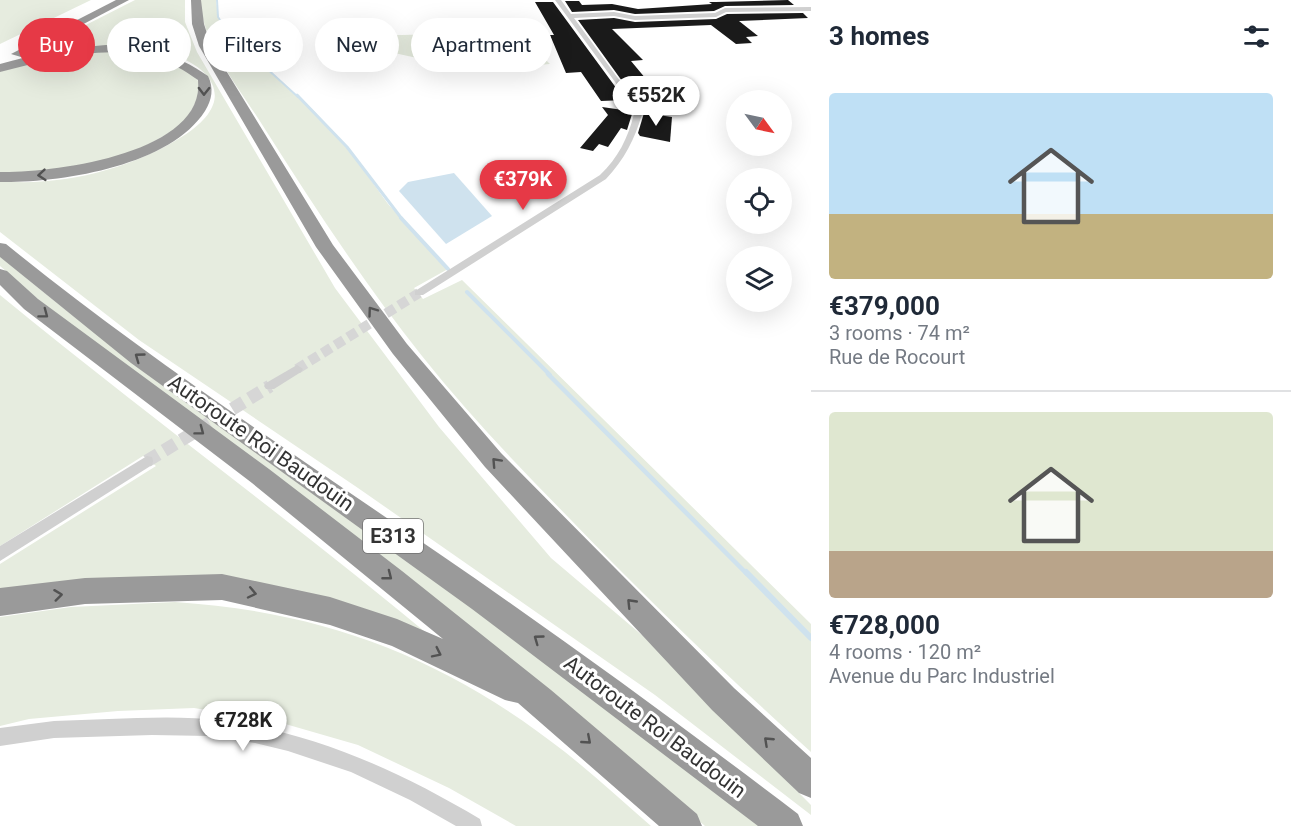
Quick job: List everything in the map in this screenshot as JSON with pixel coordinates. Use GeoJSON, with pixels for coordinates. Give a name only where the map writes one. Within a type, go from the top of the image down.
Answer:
{"type":"FeatureCollection","features":[{"type":"Feature","properties":{"kind":"highway"},"geometry":{"type":"LineString","coordinates":[[10,47],[105,0]]}},
{"type":"Feature","properties":{"kind":"highway"},"geometry":{"type":"LineString","coordinates":[[0,62],[124,0]]}},
{"type":"Feature","properties":{"kind":"highway"},"geometry":{"type":"LineString","coordinates":[[196,0],[196,16],[205,46],[325,247],[400,349],[501,469],[723,699],[811,781]]}},
{"type":"Feature","properties":{"kind":"highway"},"geometry":{"type":"LineString","coordinates":[[0,69],[72,51],[136,51],[159,54],[188,64],[204,79],[205,91],[204,101],[188,124],[153,146],[108,163],[72,171],[0,177]]}},
{"type":"Feature","properties":{"kind":"highway","name":"Autoroute Roi Baudouin"},"geometry":{"type":"LineString","coordinates":[[0,248],[55,294],[119,342],[614,694],[786,826]]}},
{"type":"Feature","properties":{"kind":"highway","name":"E313"},"geometry":{"type":"LineString","coordinates":[[0,276],[41,311],[301,507],[544,702],[685,826]]}},
{"type":"Feature","properties":{"kind":"highway"},"geometry":{"type":"LineString","coordinates":[[0,602],[85,591],[222,587],[330,611],[397,633],[544,702]]}},
{"type":"Feature","properties":{"kind":"street"},"geometry":{"type":"LineString","coordinates":[[419,293],[603,177],[619,160],[638,114],[629,97],[558,0]]}},
{"type":"Feature","properties":{"kind":"street"},"geometry":{"type":"LineString","coordinates":[[569,16],[614,14],[635,18],[716,15],[725,10],[811,9]]}},
{"type":"Feature","properties":{"kind":"street"},"geometry":{"type":"LineString","coordinates":[[270,386],[297,369]]}},
{"type":"Feature","properties":{"kind":"street"},"geometry":{"type":"LineString","coordinates":[[0,554],[147,461]]}},
{"type":"Feature","properties":{"kind":"street"},"geometry":{"type":"LineString","coordinates":[[0,737],[46,729],[135,726],[224,729],[315,751],[387,780],[473,826]]}},
{"type":"Feature","properties":{"kind":"shaded area"},"geometry":{"type":"Polygon","coordinates":[[[0,0],[91,0],[54,18],[18,18],[18,35],[0,44],[0,0]]]}},
{"type":"Feature","properties":{"kind":"shaded area"},"geometry":{"type":"Polygon","coordinates":[[[135,0],[185,0],[185,18],[107,18],[107,48],[95,49],[95,20],[135,0]]]}},
{"type":"Feature","properties":{"kind":"shaded area"},"geometry":{"type":"Polygon","coordinates":[[[201,0],[216,0],[219,18],[203,19],[201,0]]]}},
{"type":"Feature","properties":{"kind":"shaded area"},"geometry":{"type":"Polygon","coordinates":[[[399,35],[411,35],[411,57],[399,54],[399,35]]]}},
{"type":"Feature","properties":{"kind":"shaded area"},"geometry":{"type":"Polygon","coordinates":[[[191,37],[203,62],[203,72],[209,72],[335,288],[439,427],[551,558],[643,636],[811,805],[811,815],[655,695],[358,488],[139,340],[0,232],[0,181],[47,181],[71,178],[119,166],[163,148],[204,119],[214,102],[214,87],[205,74],[191,63],[191,37]]]}},
{"type":"Feature","properties":{"kind":"shaded area"},"geometry":{"type":"Polygon","coordinates":[[[95,52],[107,52],[107,72],[190,72],[197,78],[202,91],[183,125],[133,153],[68,170],[0,173],[0,71],[18,66],[18,72],[95,72],[95,52]]]}},
{"type":"Feature","properties":{"kind":"shaded area"},"geometry":{"type":"Polygon","coordinates":[[[228,72],[271,72],[314,111],[347,147],[388,204],[448,269],[414,288],[423,299],[462,280],[811,624],[811,752],[689,638],[600,550],[457,399],[380,300],[301,185],[228,72]]]}},
{"type":"Feature","properties":{"kind":"shaded area"},"geometry":{"type":"Polygon","coordinates":[[[0,256],[104,340],[474,606],[766,826],[705,826],[551,694],[39,300],[0,266],[0,256]]]}},
{"type":"Feature","properties":{"kind":"shaded area"},"geometry":{"type":"Polygon","coordinates":[[[0,295],[332,556],[441,645],[322,601],[0,589],[0,564],[156,466],[143,456],[0,546],[0,295]]]}},
{"type":"Feature","properties":{"kind":"shaded area"},"geometry":{"type":"Polygon","coordinates":[[[175,602],[230,607],[283,616],[333,629],[429,666],[475,690],[520,719],[565,752],[651,826],[516,826],[449,788],[358,745],[275,721],[194,708],[118,711],[29,719],[0,726],[0,617],[71,607],[175,602]]]}},
{"type":"Feature","properties":{"kind":"water"},"geometry":{"type":"Polygon","coordinates":[[[454,173],[492,216],[446,244],[399,191],[408,182],[454,173]]]}},
{"type":"Feature","properties":{"kind":"building"},"geometry":{"type":"Polygon","coordinates":[[[788,0],[794,5],[725,6],[714,11],[635,14],[614,10],[572,12],[565,1],[579,1],[582,5],[612,4],[638,9],[712,4],[709,2],[788,0]]]}},
{"type":"Feature","properties":{"kind":"building"},"geometry":{"type":"Polygon","coordinates":[[[535,2],[553,2],[625,100],[601,101],[581,72],[566,73],[552,40],[552,35],[554,35],[552,18],[544,18],[535,2]]]}},
{"type":"Feature","properties":{"kind":"building"},"geometry":{"type":"Polygon","coordinates":[[[803,13],[808,18],[739,21],[758,36],[746,37],[752,43],[736,44],[711,25],[612,29],[643,60],[631,61],[661,97],[635,99],[578,20],[614,18],[635,22],[716,19],[727,14],[803,13]]]}},
{"type":"Feature","properties":{"kind":"building"},"geometry":{"type":"Polygon","coordinates":[[[602,107],[630,111],[632,114],[627,130],[621,128],[608,147],[599,144],[593,151],[580,148],[608,115],[602,107]]]}},
{"type":"Feature","properties":{"kind":"building"},"geometry":{"type":"Polygon","coordinates":[[[644,113],[672,117],[670,142],[640,136],[638,133],[644,113]]]}},
{"type":"Feature","properties":{"kind":"waterway"},"geometry":{"type":"LineString","coordinates":[[217,0],[218,17],[231,36],[298,97]]}},
{"type":"Feature","properties":{"kind":"waterway"},"geometry":{"type":"LineString","coordinates":[[297,95],[347,147],[402,219]]}},
{"type":"Feature","properties":{"kind":"waterway"},"geometry":{"type":"LineString","coordinates":[[401,218],[448,269]]}},
{"type":"Feature","properties":{"kind":"waterway"},"geometry":{"type":"LineString","coordinates":[[467,292],[550,375]]}},
{"type":"Feature","properties":{"kind":"waterway"},"geometry":{"type":"LineString","coordinates":[[548,374],[747,574]]}},
{"type":"Feature","properties":{"kind":"waterway"},"geometry":{"type":"LineString","coordinates":[[746,572],[811,638]]}},
{"type":"Feature","properties":{"kind":"tunnel"},"geometry":{"type":"LineString","coordinates":[[297,369],[419,293]]}},
{"type":"Feature","properties":{"kind":"tunnel"},"geometry":{"type":"LineString","coordinates":[[147,461],[270,386]]}}]}
